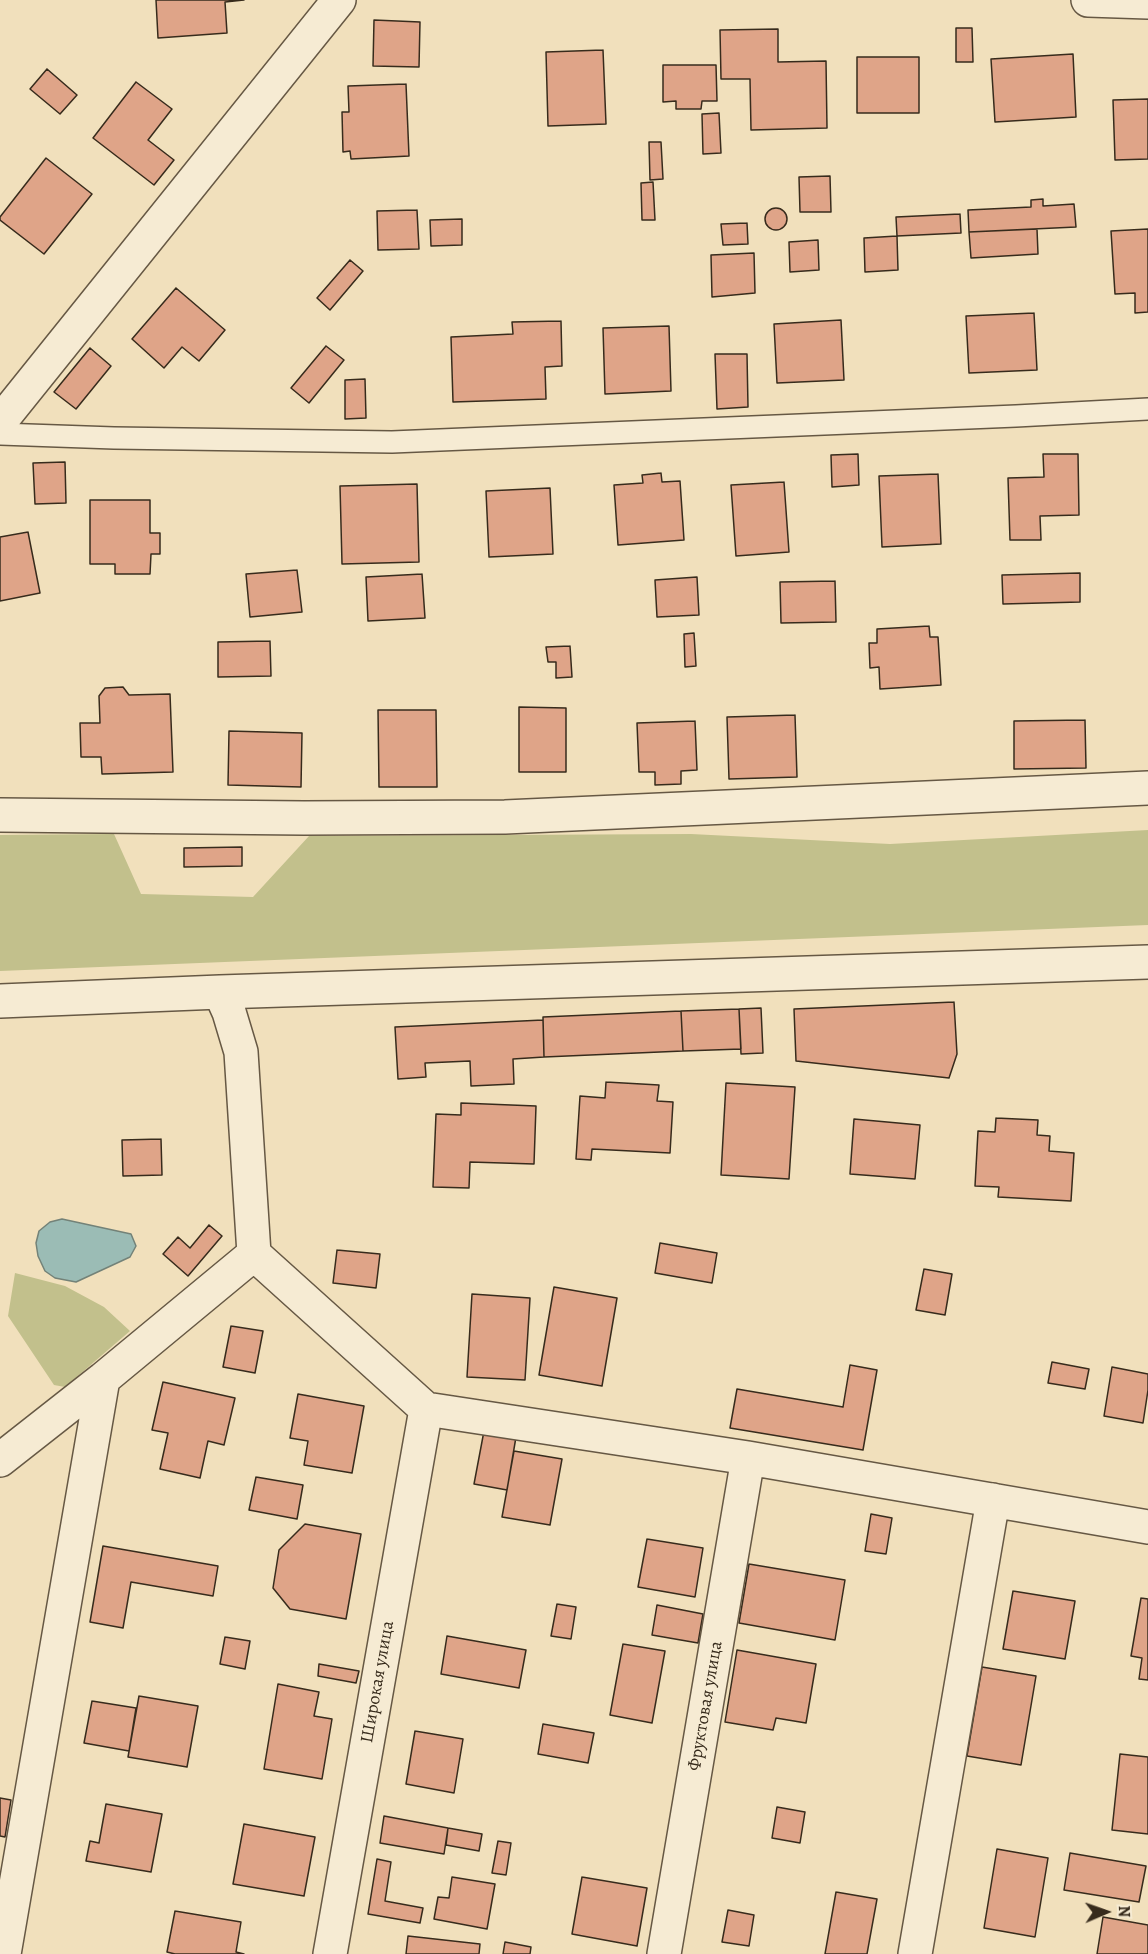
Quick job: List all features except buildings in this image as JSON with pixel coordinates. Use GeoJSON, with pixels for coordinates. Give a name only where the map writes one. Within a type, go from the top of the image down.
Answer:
{"type":"FeatureCollection","features":[{"type":"Feature","properties":{"kind":"street"},"geometry":{"type":"LineString","coordinates":[[0,422],[339,0]]}},
{"type":"Feature","properties":{"kind":"street"},"geometry":{"type":"LineString","coordinates":[[1088,0],[1148,2]]}},
{"type":"Feature","properties":{"kind":"street"},"geometry":{"type":"LineString","coordinates":[[0,815],[505,817],[1148,788]]}},
{"type":"Feature","properties":{"kind":"street"},"geometry":{"type":"LineString","coordinates":[[0,1002],[220,992],[1148,962]]}},
{"type":"Feature","properties":{"kind":"street"},"geometry":{"type":"LineString","coordinates":[[220,992],[241,1052],[254,1254],[426,1409],[748,1458],[1148,1527]]}},
{"type":"Feature","properties":{"kind":"street"},"geometry":{"type":"LineString","coordinates":[[0,1460],[103,1379],[254,1254]]}},
{"type":"Feature","properties":{"kind":"street"},"geometry":{"type":"LineString","coordinates":[[4,1954],[103,1379]]}},
{"type":"Feature","properties":{"kind":"street","name":"Широкая улица"},"geometry":{"type":"LineString","coordinates":[[330,1954],[426,1409]]}},
{"type":"Feature","properties":{"kind":"street","name":"Фруктовая улица"},"geometry":{"type":"LineString","coordinates":[[664,1954],[748,1458]]}},
{"type":"Feature","properties":{"kind":"street"},"geometry":{"type":"LineString","coordinates":[[915,1954],[993,1500]]}},
{"type":"Feature","properties":{"kind":"lane"},"geometry":{"type":"LineString","coordinates":[[0,434],[392,442],[1148,409]]}},
{"type":"Feature","properties":{"kind":"shaded area"},"geometry":{"type":"Polygon","coordinates":[[[1148,830],[1148,925],[0,971],[0,835],[114,834],[141,894],[253,897],[309,836],[691,834],[890,844],[1148,830]]]}},
{"type":"Feature","properties":{"kind":"shaded area"},"geometry":{"type":"Polygon","coordinates":[[[15,1273],[65,1286],[104,1307],[130,1331],[65,1387],[54,1385],[8,1316],[15,1273]]]}},
{"type":"Feature","properties":{"kind":"water"},"geometry":{"type":"Polygon","coordinates":[[[62,1219],[131,1234],[136,1246],[130,1257],[76,1282],[55,1278],[45,1271],[38,1256],[36,1243],[39,1231],[50,1222],[62,1219]]]}}]}
